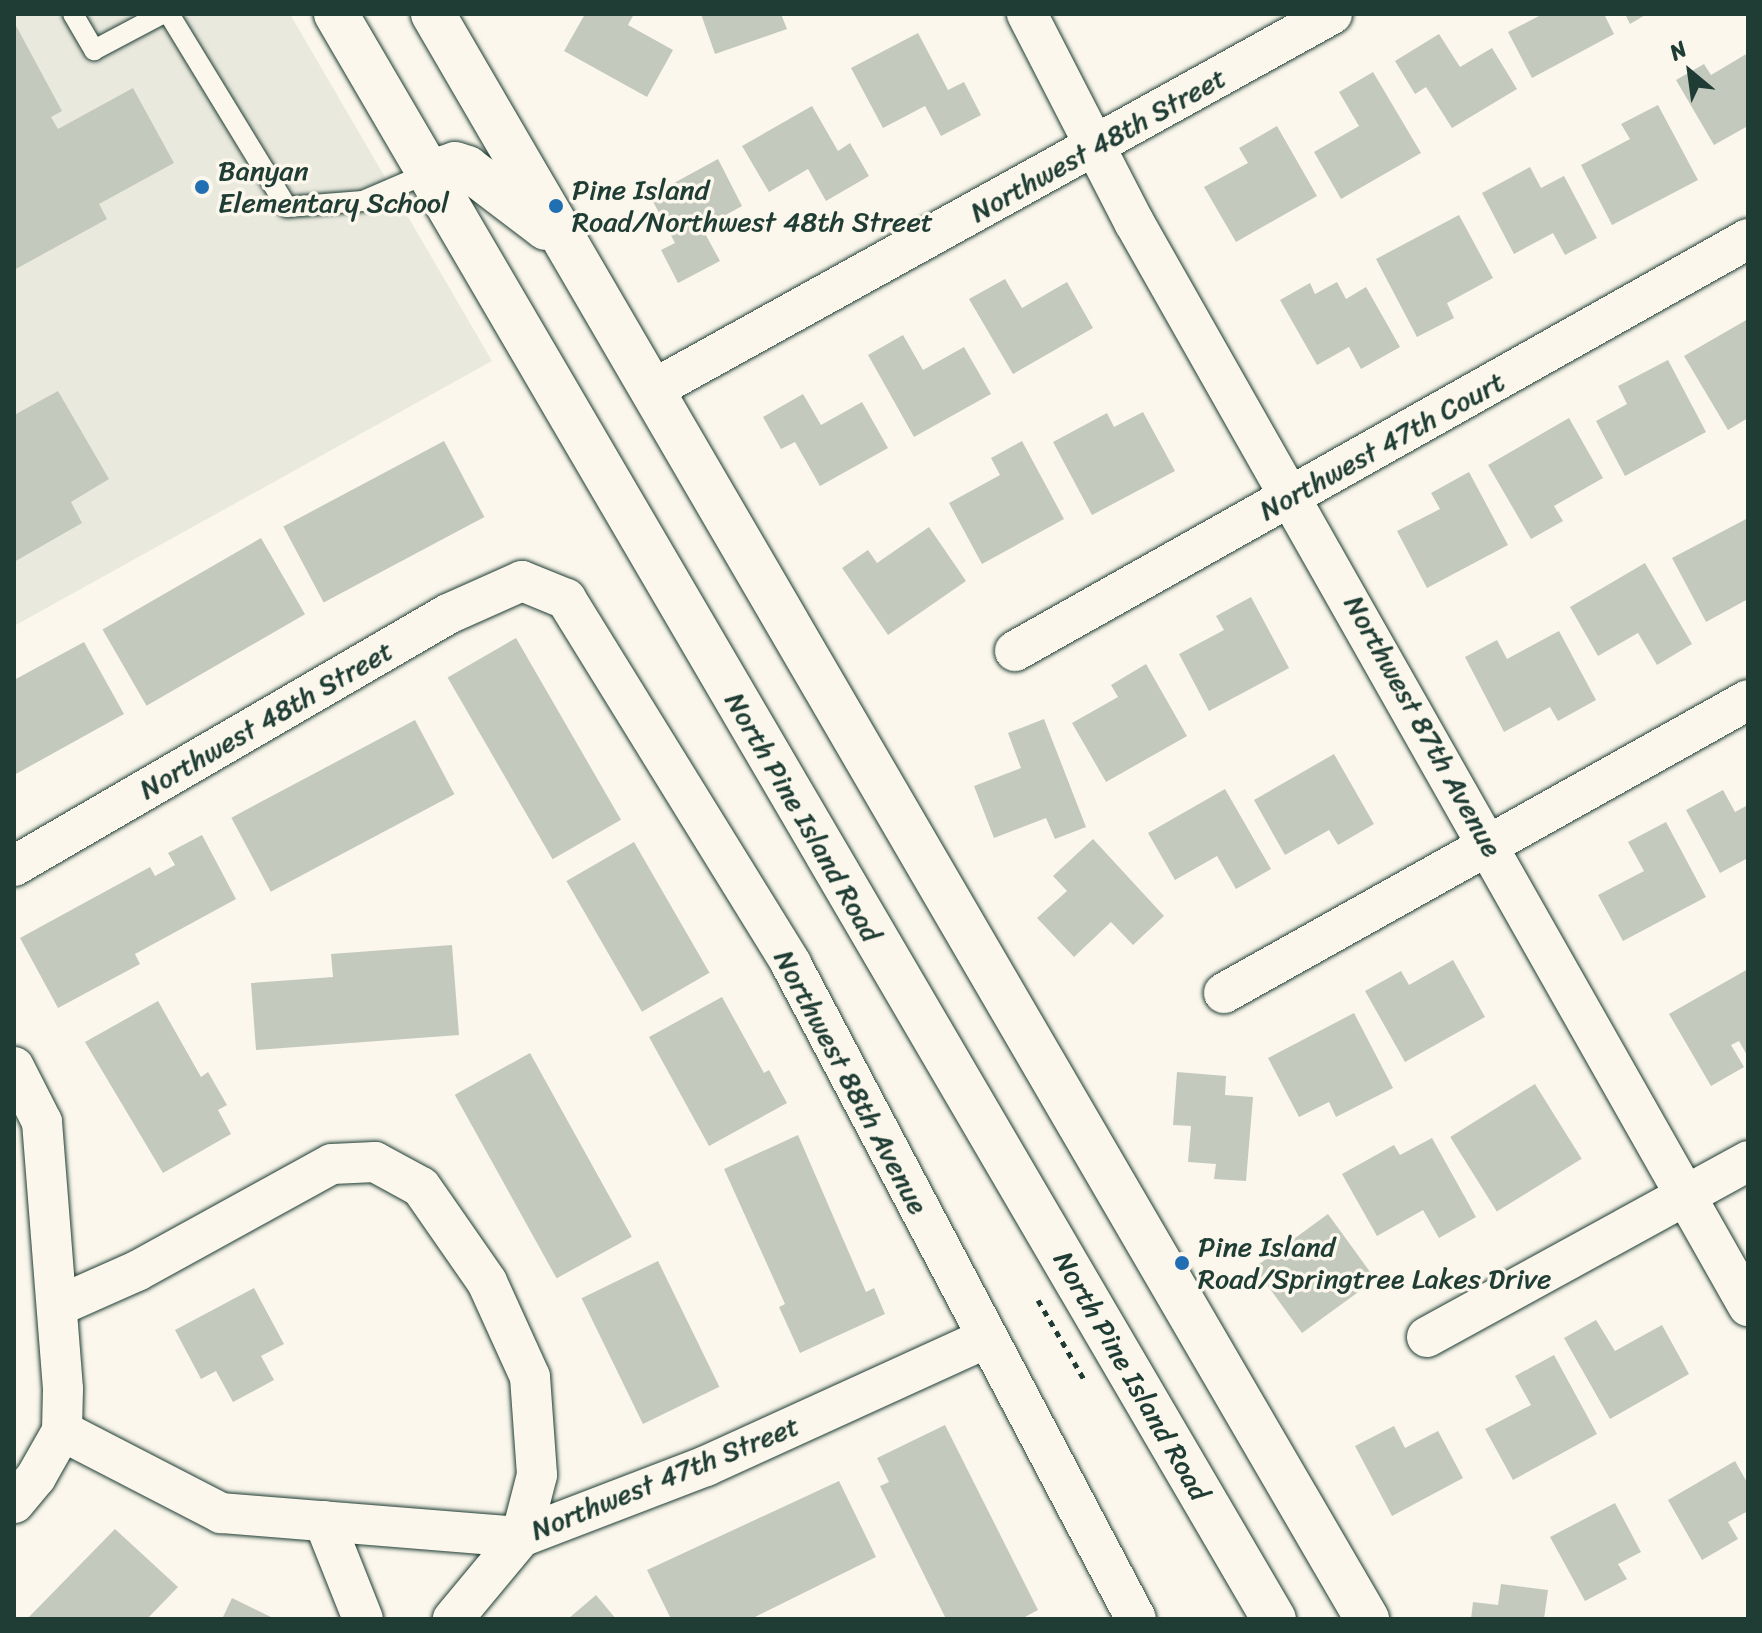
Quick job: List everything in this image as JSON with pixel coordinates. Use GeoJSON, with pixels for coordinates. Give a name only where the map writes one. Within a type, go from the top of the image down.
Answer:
{"type":"FeatureCollection","features":[{"type":"Feature","properties":{"kind":"main road","name":"North Pine Island Road"},"geometry":{"type":"LineString","coordinates":[[336,14],[1274,1619]]}},
{"type":"Feature","properties":{"kind":"main road"},"geometry":{"type":"LineString","coordinates":[[433,14],[1367,1619]]}},
{"type":"Feature","properties":{"kind":"main road"},"geometry":{"type":"LineString","coordinates":[[428,173],[455,164],[467,168],[567,245]]}},
{"type":"Feature","properties":{"kind":"street","name":"Northwest 87th Avenue"},"geometry":{"type":"LineString","coordinates":[[1027,14],[1094,148],[1490,844],[1748,1306]]}},
{"type":"Feature","properties":{"kind":"street","name":"Northwest 48th Street"},"geometry":{"type":"LineString","coordinates":[[652,390],[1332,14]]}},
{"type":"Feature","properties":{"kind":"street","name":"Northwest 47th Court"},"geometry":{"type":"LineString","coordinates":[[1015,651],[1748,239]]}},
{"type":"Feature","properties":{"kind":"street","name":"Northwest 48th Street"},"geometry":{"type":"LineString","coordinates":[[14,866],[448,614],[522,581]]}},
{"type":"Feature","properties":{"kind":"street","name":"Northwest 88th Avenue"},"geometry":{"type":"LineString","coordinates":[[522,581],[566,599],[791,964],[985,1339],[1136,1619]]}},
{"type":"Feature","properties":{"kind":"street"},"geometry":{"type":"LineString","coordinates":[[1224,993],[1748,700]]}},
{"type":"Feature","properties":{"kind":"street"},"geometry":{"type":"LineString","coordinates":[[14,1067],[42,1122],[58,1306],[62,1431],[36,1477],[14,1503]]}},
{"type":"Feature","properties":{"kind":"street"},"geometry":{"type":"LineString","coordinates":[[1427,1337],[1748,1161]]}},
{"type":"Feature","properties":{"kind":"street"},"geometry":{"type":"LineString","coordinates":[[58,1306],[137,1271],[332,1164],[375,1162],[421,1187],[487,1282],[530,1377],[537,1475],[521,1537],[453,1619]]}},
{"type":"Feature","properties":{"kind":"street","name":"Northwest 47th Street"},"geometry":{"type":"LineString","coordinates":[[62,1431],[221,1513],[521,1537],[706,1466],[985,1339]]}},
{"type":"Feature","properties":{"kind":"street"},"geometry":{"type":"LineString","coordinates":[[324,1521],[363,1619]]}},
{"type":"Feature","properties":{"kind":"lane"},"geometry":{"type":"LineString","coordinates":[[73,14],[94,50],[162,14]]}},
{"type":"Feature","properties":{"kind":"lane"},"geometry":{"type":"LineString","coordinates":[[169,14],[287,207],[363,201],[428,173]]}},
{"type":"Feature","properties":{"kind":"shaded area","name":"Banyan Elementary School"},"geometry":{"type":"Polygon","coordinates":[[[14,14],[290,14],[492,361],[14,626],[14,14]]]}},
{"type":"Feature","properties":{"kind":"building"},"geometry":{"type":"Polygon","coordinates":[[[585,14],[634,14],[628,25],[673,50],[647,97],[564,51],[585,14]]]}},
{"type":"Feature","properties":{"kind":"building"},"geometry":{"type":"Polygon","coordinates":[[[701,14],[781,14],[787,29],[715,54],[701,14]]]}},
{"type":"Feature","properties":{"kind":"building"},"geometry":{"type":"Polygon","coordinates":[[[1543,14],[1604,14],[1614,34],[1532,78],[1508,32],[1543,14]]]}},
{"type":"Feature","properties":{"kind":"building"},"geometry":{"type":"Polygon","coordinates":[[[1625,14],[1647,14],[1630,24],[1625,14]]]}},
{"type":"Feature","properties":{"kind":"building"},"geometry":{"type":"Polygon","coordinates":[[[14,22],[62,111],[51,117],[58,129],[133,88],[174,163],[99,204],[107,219],[14,270],[14,22]]]}},
{"type":"Feature","properties":{"kind":"building"},"geometry":{"type":"Polygon","coordinates":[[[918,33],[948,90],[964,82],[981,115],[941,136],[925,106],[883,128],[851,68],[918,33]]]}},
{"type":"Feature","properties":{"kind":"building"},"geometry":{"type":"Polygon","coordinates":[[[1439,34],[1460,67],[1492,48],[1517,89],[1452,128],[1426,87],[1415,94],[1395,61],[1439,34]]]}},
{"type":"Feature","properties":{"kind":"building"},"geometry":{"type":"Polygon","coordinates":[[[1748,53],[1748,131],[1746,127],[1714,145],[1676,80],[1704,64],[1711,75],[1748,53]]]}},
{"type":"Feature","properties":{"kind":"building"},"geometry":{"type":"Polygon","coordinates":[[[1373,72],[1421,153],[1341,199],[1314,152],[1359,126],[1339,92],[1373,72]]]}},
{"type":"Feature","properties":{"kind":"building"},"geometry":{"type":"Polygon","coordinates":[[[1658,105],[1698,180],[1612,225],[1581,165],[1630,139],[1621,124],[1658,105]]]}},
{"type":"Feature","properties":{"kind":"building"},"geometry":{"type":"Polygon","coordinates":[[[812,106],[838,151],[850,143],[869,176],[826,201],[808,169],[769,192],[742,146],[812,106]]]}},
{"type":"Feature","properties":{"kind":"building"},"geometry":{"type":"Polygon","coordinates":[[[1277,126],[1317,196],[1236,242],[1204,187],[1248,163],[1239,148],[1277,126]]]}},
{"type":"Feature","properties":{"kind":"building"},"geometry":{"type":"Polygon","coordinates":[[[718,159],[742,206],[702,228],[720,261],[678,283],[661,250],[675,243],[650,196],[718,159]]]}},
{"type":"Feature","properties":{"kind":"building"},"geometry":{"type":"Polygon","coordinates":[[[1530,167],[1541,188],[1564,176],[1597,238],[1565,255],[1553,233],[1514,254],[1482,193],[1530,167]]]}},
{"type":"Feature","properties":{"kind":"building"},"geometry":{"type":"Polygon","coordinates":[[[1459,215],[1493,278],[1447,303],[1454,318],[1417,337],[1376,259],[1459,215]]]}},
{"type":"Feature","properties":{"kind":"building"},"geometry":{"type":"Polygon","coordinates":[[[1005,279],[1022,308],[1067,282],[1093,328],[1013,374],[969,299],[1005,279]]]}},
{"type":"Feature","properties":{"kind":"building"},"geometry":{"type":"Polygon","coordinates":[[[1337,282],[1346,299],[1366,287],[1400,347],[1361,369],[1349,347],[1317,365],[1280,300],[1310,283],[1315,294],[1337,282]]]}},
{"type":"Feature","properties":{"kind":"building"},"geometry":{"type":"Polygon","coordinates":[[[1748,319],[1748,418],[1728,430],[1684,356],[1748,319]]]}},
{"type":"Feature","properties":{"kind":"building"},"geometry":{"type":"Polygon","coordinates":[[[903,335],[923,370],[964,347],[991,394],[914,437],[868,355],[903,335]]]}},
{"type":"Feature","properties":{"kind":"building"},"geometry":{"type":"Polygon","coordinates":[[[1668,360],[1706,432],[1625,476],[1596,421],[1627,404],[1618,386],[1668,360]]]}},
{"type":"Feature","properties":{"kind":"building"},"geometry":{"type":"Polygon","coordinates":[[[58,391],[109,479],[71,502],[82,523],[14,562],[14,410],[16,414],[58,391]]]}},
{"type":"Feature","properties":{"kind":"building"},"geometry":{"type":"Polygon","coordinates":[[[803,394],[821,425],[862,402],[888,448],[820,486],[795,442],[781,449],[763,417],[803,394]]]}},
{"type":"Feature","properties":{"kind":"building"},"geometry":{"type":"Polygon","coordinates":[[[1143,412],[1175,471],[1092,515],[1053,442],[1107,413],[1114,427],[1143,412]]]}},
{"type":"Feature","properties":{"kind":"building"},"geometry":{"type":"Polygon","coordinates":[[[1569,418],[1603,478],[1554,506],[1563,521],[1531,539],[1488,465],[1569,418]]]}},
{"type":"Feature","properties":{"kind":"building"},"geometry":{"type":"Polygon","coordinates":[[[444,441],[484,517],[324,602],[283,526],[444,441]]]}},
{"type":"Feature","properties":{"kind":"building"},"geometry":{"type":"Polygon","coordinates":[[[1022,441],[1064,519],[982,564],[949,503],[1000,475],[991,458],[1022,441]]]}},
{"type":"Feature","properties":{"kind":"building"},"geometry":{"type":"Polygon","coordinates":[[[1469,472],[1508,545],[1427,588],[1397,531],[1440,509],[1431,493],[1469,472]]]}},
{"type":"Feature","properties":{"kind":"building"},"geometry":{"type":"Polygon","coordinates":[[[1748,518],[1748,599],[1706,622],[1672,558],[1748,518]]]}},
{"type":"Feature","properties":{"kind":"building"},"geometry":{"type":"Polygon","coordinates":[[[929,527],[966,581],[888,635],[842,568],[868,550],[877,563],[929,527]]]}},
{"type":"Feature","properties":{"kind":"building"},"geometry":{"type":"Polygon","coordinates":[[[261,538],[305,614],[147,706],[103,630],[261,538]]]}},
{"type":"Feature","properties":{"kind":"building"},"geometry":{"type":"Polygon","coordinates":[[[1645,563],[1692,644],[1657,665],[1638,633],[1598,656],[1570,607],[1645,563]]]}},
{"type":"Feature","properties":{"kind":"building"},"geometry":{"type":"Polygon","coordinates":[[[1251,597],[1289,668],[1209,711],[1179,654],[1224,630],[1216,616],[1251,597]]]}},
{"type":"Feature","properties":{"kind":"building"},"geometry":{"type":"Polygon","coordinates":[[[1559,631],[1596,700],[1558,721],[1550,707],[1504,732],[1465,657],[1497,640],[1507,659],[1559,631]]]}},
{"type":"Feature","properties":{"kind":"building"},"geometry":{"type":"Polygon","coordinates":[[[516,638],[621,820],[553,859],[448,678],[516,638]]]}},
{"type":"Feature","properties":{"kind":"building"},"geometry":{"type":"Polygon","coordinates":[[[84,642],[124,714],[14,775],[14,680],[84,642]]]}},
{"type":"Feature","properties":{"kind":"building"},"geometry":{"type":"Polygon","coordinates":[[[1146,664],[1187,736],[1106,782],[1072,723],[1118,697],[1111,685],[1146,664]]]}},
{"type":"Feature","properties":{"kind":"building"},"geometry":{"type":"Polygon","coordinates":[[[1044,719],[1086,827],[1055,839],[1046,818],[994,838],[974,786],[1021,768],[1008,733],[1044,719]]]}},
{"type":"Feature","properties":{"kind":"building"},"geometry":{"type":"Polygon","coordinates":[[[415,720],[454,794],[271,892],[231,818],[415,720]]]}},
{"type":"Feature","properties":{"kind":"building"},"geometry":{"type":"Polygon","coordinates":[[[1334,754],[1374,824],[1338,845],[1329,830],[1285,855],[1254,800],[1334,754]]]}},
{"type":"Feature","properties":{"kind":"building"},"geometry":{"type":"Polygon","coordinates":[[[1225,789],[1271,869],[1236,889],[1217,856],[1175,880],[1148,833],[1225,789]]]}},
{"type":"Feature","properties":{"kind":"building"},"geometry":{"type":"Polygon","coordinates":[[[1723,790],[1735,812],[1748,805],[1748,858],[1720,873],[1686,810],[1723,790]]]}},
{"type":"Feature","properties":{"kind":"building"},"geometry":{"type":"Polygon","coordinates":[[[1666,822],[1706,897],[1623,941],[1598,895],[1644,871],[1628,842],[1666,822]]]}},
{"type":"Feature","properties":{"kind":"building"},"geometry":{"type":"Polygon","coordinates":[[[202,835],[236,899],[135,954],[140,964],[58,1008],[20,938],[150,867],[155,876],[175,865],[168,853],[202,835]]]}},
{"type":"Feature","properties":{"kind":"building"},"geometry":{"type":"Polygon","coordinates":[[[1093,839],[1164,916],[1133,945],[1111,922],[1074,957],[1037,918],[1067,891],[1053,876],[1093,839]]]}},
{"type":"Feature","properties":{"kind":"building"},"geometry":{"type":"Polygon","coordinates":[[[634,842],[710,973],[642,1012],[566,881],[634,842]]]}},
{"type":"Feature","properties":{"kind":"building"},"geometry":{"type":"Polygon","coordinates":[[[452,945],[459,1035],[256,1050],[251,983],[333,977],[331,954],[452,945]]]}},
{"type":"Feature","properties":{"kind":"building"},"geometry":{"type":"Polygon","coordinates":[[[1453,960],[1485,1017],[1405,1062],[1365,991],[1401,971],[1409,985],[1453,960]]]}},
{"type":"Feature","properties":{"kind":"building"},"geometry":{"type":"Polygon","coordinates":[[[1748,969],[1748,1057],[1739,1041],[1731,1045],[1744,1067],[1711,1086],[1669,1014],[1748,969]]]}},
{"type":"Feature","properties":{"kind":"building"},"geometry":{"type":"Polygon","coordinates":[[[722,997],[764,1073],[769,1070],[787,1103],[709,1146],[649,1037],[722,997]]]}},
{"type":"Feature","properties":{"kind":"building"},"geometry":{"type":"Polygon","coordinates":[[[158,1001],[201,1077],[208,1072],[227,1105],[218,1110],[231,1134],[163,1173],[85,1042],[158,1001]]]}},
{"type":"Feature","properties":{"kind":"building"},"geometry":{"type":"Polygon","coordinates":[[[1354,1013],[1393,1088],[1336,1117],[1329,1102],[1299,1117],[1268,1058],[1354,1013]]]}},
{"type":"Feature","properties":{"kind":"building"},"geometry":{"type":"Polygon","coordinates":[[[530,1053],[632,1237],[557,1278],[455,1095],[530,1053]]]}},
{"type":"Feature","properties":{"kind":"building"},"geometry":{"type":"Polygon","coordinates":[[[1177,1072],[1226,1076],[1225,1095],[1253,1097],[1246,1181],[1214,1179],[1216,1164],[1188,1162],[1191,1126],[1173,1125],[1177,1072]]]}},
{"type":"Feature","properties":{"kind":"building"},"geometry":{"type":"Polygon","coordinates":[[[1535,1084],[1582,1159],[1497,1212],[1450,1137],[1535,1084]]]}},
{"type":"Feature","properties":{"kind":"building"},"geometry":{"type":"Polygon","coordinates":[[[798,1135],[866,1292],[874,1288],[885,1314],[800,1353],[779,1307],[785,1304],[724,1169],[798,1135]]]}},
{"type":"Feature","properties":{"kind":"building"},"geometry":{"type":"Polygon","coordinates":[[[1432,1138],[1476,1217],[1439,1238],[1423,1210],[1377,1236],[1342,1174],[1394,1145],[1400,1155],[1432,1138]]]}},
{"type":"Feature","properties":{"kind":"building"},"geometry":{"type":"Polygon","coordinates":[[[1328,1214],[1376,1280],[1302,1333],[1254,1267],[1328,1214]]]}},
{"type":"Feature","properties":{"kind":"building"},"geometry":{"type":"Polygon","coordinates":[[[658,1261],[719,1387],[643,1424],[582,1298],[658,1261]]]}},
{"type":"Feature","properties":{"kind":"building"},"geometry":{"type":"Polygon","coordinates":[[[254,1288],[284,1344],[261,1356],[274,1380],[233,1402],[216,1371],[201,1379],[175,1330],[254,1288]]]}},
{"type":"Feature","properties":{"kind":"building"},"geometry":{"type":"Polygon","coordinates":[[[1596,1320],[1615,1351],[1662,1325],[1689,1374],[1610,1419],[1564,1338],[1596,1320]]]}},
{"type":"Feature","properties":{"kind":"building"},"geometry":{"type":"Polygon","coordinates":[[[1554,1355],[1597,1434],[1513,1480],[1485,1429],[1531,1405],[1515,1376],[1554,1355]]]}},
{"type":"Feature","properties":{"kind":"building"},"geometry":{"type":"Polygon","coordinates":[[[945,1425],[1038,1610],[1021,1619],[946,1619],[880,1486],[889,1482],[877,1458],[945,1425]]]}},
{"type":"Feature","properties":{"kind":"building"},"geometry":{"type":"Polygon","coordinates":[[[1394,1426],[1405,1448],[1438,1431],[1463,1478],[1392,1516],[1355,1446],[1394,1426]]]}},
{"type":"Feature","properties":{"kind":"building"},"geometry":{"type":"Polygon","coordinates":[[[1735,1461],[1748,1484],[1748,1511],[1728,1522],[1738,1539],[1702,1560],[1668,1500],[1735,1461]]]}},
{"type":"Feature","properties":{"kind":"building"},"geometry":{"type":"Polygon","coordinates":[[[839,1481],[876,1557],[751,1619],[671,1619],[647,1570],[839,1481]]]}},
{"type":"Feature","properties":{"kind":"building"},"geometry":{"type":"Polygon","coordinates":[[[1615,1503],[1641,1552],[1618,1564],[1627,1579],[1585,1601],[1550,1537],[1615,1503]]]}},
{"type":"Feature","properties":{"kind":"building"},"geometry":{"type":"Polygon","coordinates":[[[115,1529],[178,1587],[147,1619],[27,1619],[115,1529]]]}},
{"type":"Feature","properties":{"kind":"building"},"geometry":{"type":"Polygon","coordinates":[[[1501,1584],[1548,1590],[1544,1619],[1471,1619],[1473,1602],[1498,1605],[1501,1584]]]}},
{"type":"Feature","properties":{"kind":"building"},"geometry":{"type":"Polygon","coordinates":[[[596,1595],[616,1619],[568,1619],[596,1595]]]}},
{"type":"Feature","properties":{"kind":"building"},"geometry":{"type":"Polygon","coordinates":[[[232,1598],[275,1619],[222,1619],[232,1598]]]}},
{"type":"Feature","properties":{"kind":"place","name":"Banyan Elementary School"},"geometry":{"type":"Point","coordinates":[202,187]}},
{"type":"Feature","properties":{"kind":"place","name":"Pine Island Road/Northwest 48th Street"},"geometry":{"type":"Point","coordinates":[556,206]}},
{"type":"Feature","properties":{"kind":"place","name":"Pine Island Road/Springtree Lakes Drive"},"geometry":{"type":"Point","coordinates":[1182,1263]}}]}
